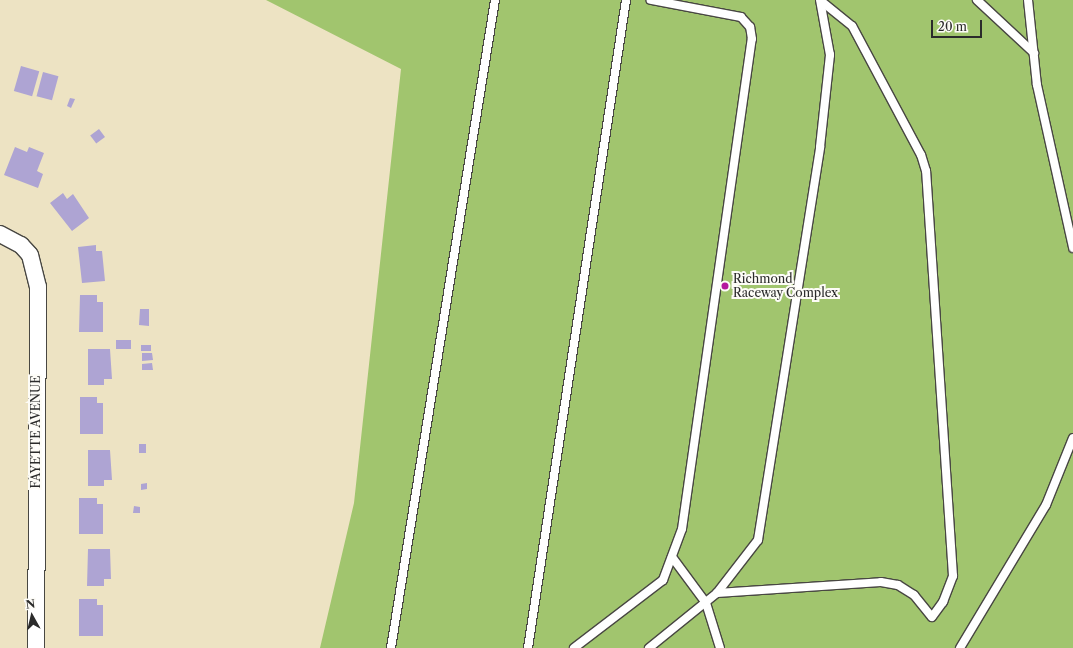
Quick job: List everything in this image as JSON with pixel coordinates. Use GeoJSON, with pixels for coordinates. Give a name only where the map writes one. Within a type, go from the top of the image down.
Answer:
{"type":"FeatureCollection","features":[{"type":"Feature","properties":{"kind":"street","name":"FAYETTE AVENUE"},"geometry":{"type":"LineString","coordinates":[[0,234],[21,245],[30,255],[38,287],[36,648]]}},
{"type":"Feature","properties":{"kind":"lane"},"geometry":{"type":"LineString","coordinates":[[391,648],[495,0]]}},
{"type":"Feature","properties":{"kind":"lane"},"geometry":{"type":"LineString","coordinates":[[528,648],[626,0]]}},
{"type":"Feature","properties":{"kind":"lane"},"geometry":{"type":"LineString","coordinates":[[574,648],[663,580],[682,528],[752,39],[750,27],[741,17],[651,0]]}},
{"type":"Feature","properties":{"kind":"lane"},"geometry":{"type":"LineString","coordinates":[[977,0],[1034,53]]}},
{"type":"Feature","properties":{"kind":"lane"},"geometry":{"type":"LineString","coordinates":[[1028,0],[1037,86],[1073,248]]}},
{"type":"Feature","properties":{"kind":"lane"},"geometry":{"type":"LineString","coordinates":[[649,648],[717,593],[758,540],[820,148],[830,55],[820,1]]}},
{"type":"Feature","properties":{"kind":"lane"},"geometry":{"type":"LineString","coordinates":[[717,593],[881,582],[898,585],[914,595],[932,617],[944,602],[953,576],[926,171],[922,155],[852,26],[820,1]]}},
{"type":"Feature","properties":{"kind":"lane"},"geometry":{"type":"LineString","coordinates":[[960,648],[1046,505],[1073,438]]}},
{"type":"Feature","properties":{"kind":"lane"},"geometry":{"type":"LineString","coordinates":[[672,557],[706,603],[720,648]]}},
{"type":"Feature","properties":{"kind":"green space","name":"Richmond Raceway Complex"},"geometry":{"type":"Polygon","coordinates":[[[266,0],[1073,0],[1073,648],[320,648],[354,503],[401,69],[266,0]]]}},
{"type":"Feature","properties":{"kind":"building"},"geometry":{"type":"Polygon","coordinates":[[[21,66],[39,71],[32,96],[14,91],[21,66]]]}},
{"type":"Feature","properties":{"kind":"building"},"geometry":{"type":"Polygon","coordinates":[[[43,72],[58,76],[52,100],[37,96],[43,72]]]}},
{"type":"Feature","properties":{"kind":"building"},"geometry":{"type":"Polygon","coordinates":[[[70,98],[75,99],[71,108],[67,106],[70,98]]]}},
{"type":"Feature","properties":{"kind":"building"},"geometry":{"type":"Polygon","coordinates":[[[99,129],[105,137],[96,144],[90,136],[99,129]]]}},
{"type":"Feature","properties":{"kind":"building"},"geometry":{"type":"Polygon","coordinates":[[[15,147],[27,152],[29,147],[44,153],[37,171],[43,174],[38,188],[4,175],[15,147]]]}},
{"type":"Feature","properties":{"kind":"building"},"geometry":{"type":"Polygon","coordinates":[[[63,193],[67,199],[73,194],[89,218],[72,231],[50,203],[63,193]]]}},
{"type":"Feature","properties":{"kind":"building"},"geometry":{"type":"Polygon","coordinates":[[[96,245],[96,251],[102,251],[105,281],[82,283],[78,247],[96,245]]]}},
{"type":"Feature","properties":{"kind":"building"},"geometry":{"type":"Polygon","coordinates":[[[80,295],[97,295],[97,302],[103,302],[103,332],[79,332],[80,295]]]}},
{"type":"Feature","properties":{"kind":"building"},"geometry":{"type":"Polygon","coordinates":[[[140,309],[149,309],[149,326],[139,325],[140,309]]]}},
{"type":"Feature","properties":{"kind":"building"},"geometry":{"type":"Polygon","coordinates":[[[116,340],[131,340],[131,349],[116,349],[116,340]]]}},
{"type":"Feature","properties":{"kind":"building"},"geometry":{"type":"Polygon","coordinates":[[[141,345],[151,345],[151,351],[141,351],[141,345]]]}},
{"type":"Feature","properties":{"kind":"building"},"geometry":{"type":"Polygon","coordinates":[[[88,349],[110,349],[112,379],[104,379],[104,385],[88,385],[88,349]]]}},
{"type":"Feature","properties":{"kind":"building"},"geometry":{"type":"Polygon","coordinates":[[[142,353],[152,353],[153,360],[142,361],[142,353]]]}},
{"type":"Feature","properties":{"kind":"building"},"geometry":{"type":"Polygon","coordinates":[[[152,363],[153,370],[142,370],[142,364],[152,363]]]}},
{"type":"Feature","properties":{"kind":"building"},"geometry":{"type":"Polygon","coordinates":[[[80,397],[97,397],[97,403],[103,403],[103,434],[80,434],[80,397]]]}},
{"type":"Feature","properties":{"kind":"building"},"geometry":{"type":"Polygon","coordinates":[[[139,444],[146,444],[146,453],[139,453],[139,444]]]}},
{"type":"Feature","properties":{"kind":"building"},"geometry":{"type":"Polygon","coordinates":[[[88,450],[110,450],[112,480],[104,480],[104,486],[88,486],[88,450]]]}},
{"type":"Feature","properties":{"kind":"building"},"geometry":{"type":"Polygon","coordinates":[[[147,483],[147,489],[141,490],[141,484],[147,483]]]}},
{"type":"Feature","properties":{"kind":"building"},"geometry":{"type":"Polygon","coordinates":[[[79,498],[97,498],[97,504],[103,504],[103,534],[79,534],[79,498]]]}},
{"type":"Feature","properties":{"kind":"building"},"geometry":{"type":"Polygon","coordinates":[[[134,506],[140,507],[140,513],[133,513],[134,506]]]}},
{"type":"Feature","properties":{"kind":"building"},"geometry":{"type":"Polygon","coordinates":[[[88,549],[110,549],[111,579],[104,579],[104,586],[87,586],[88,549]]]}},
{"type":"Feature","properties":{"kind":"building"},"geometry":{"type":"Polygon","coordinates":[[[79,599],[97,599],[97,605],[103,605],[103,636],[79,636],[79,599]]]}},
{"type":"Feature","properties":{"kind":"place","name":"Richmond Raceway Complex"},"geometry":{"type":"Point","coordinates":[725,286]}}]}
